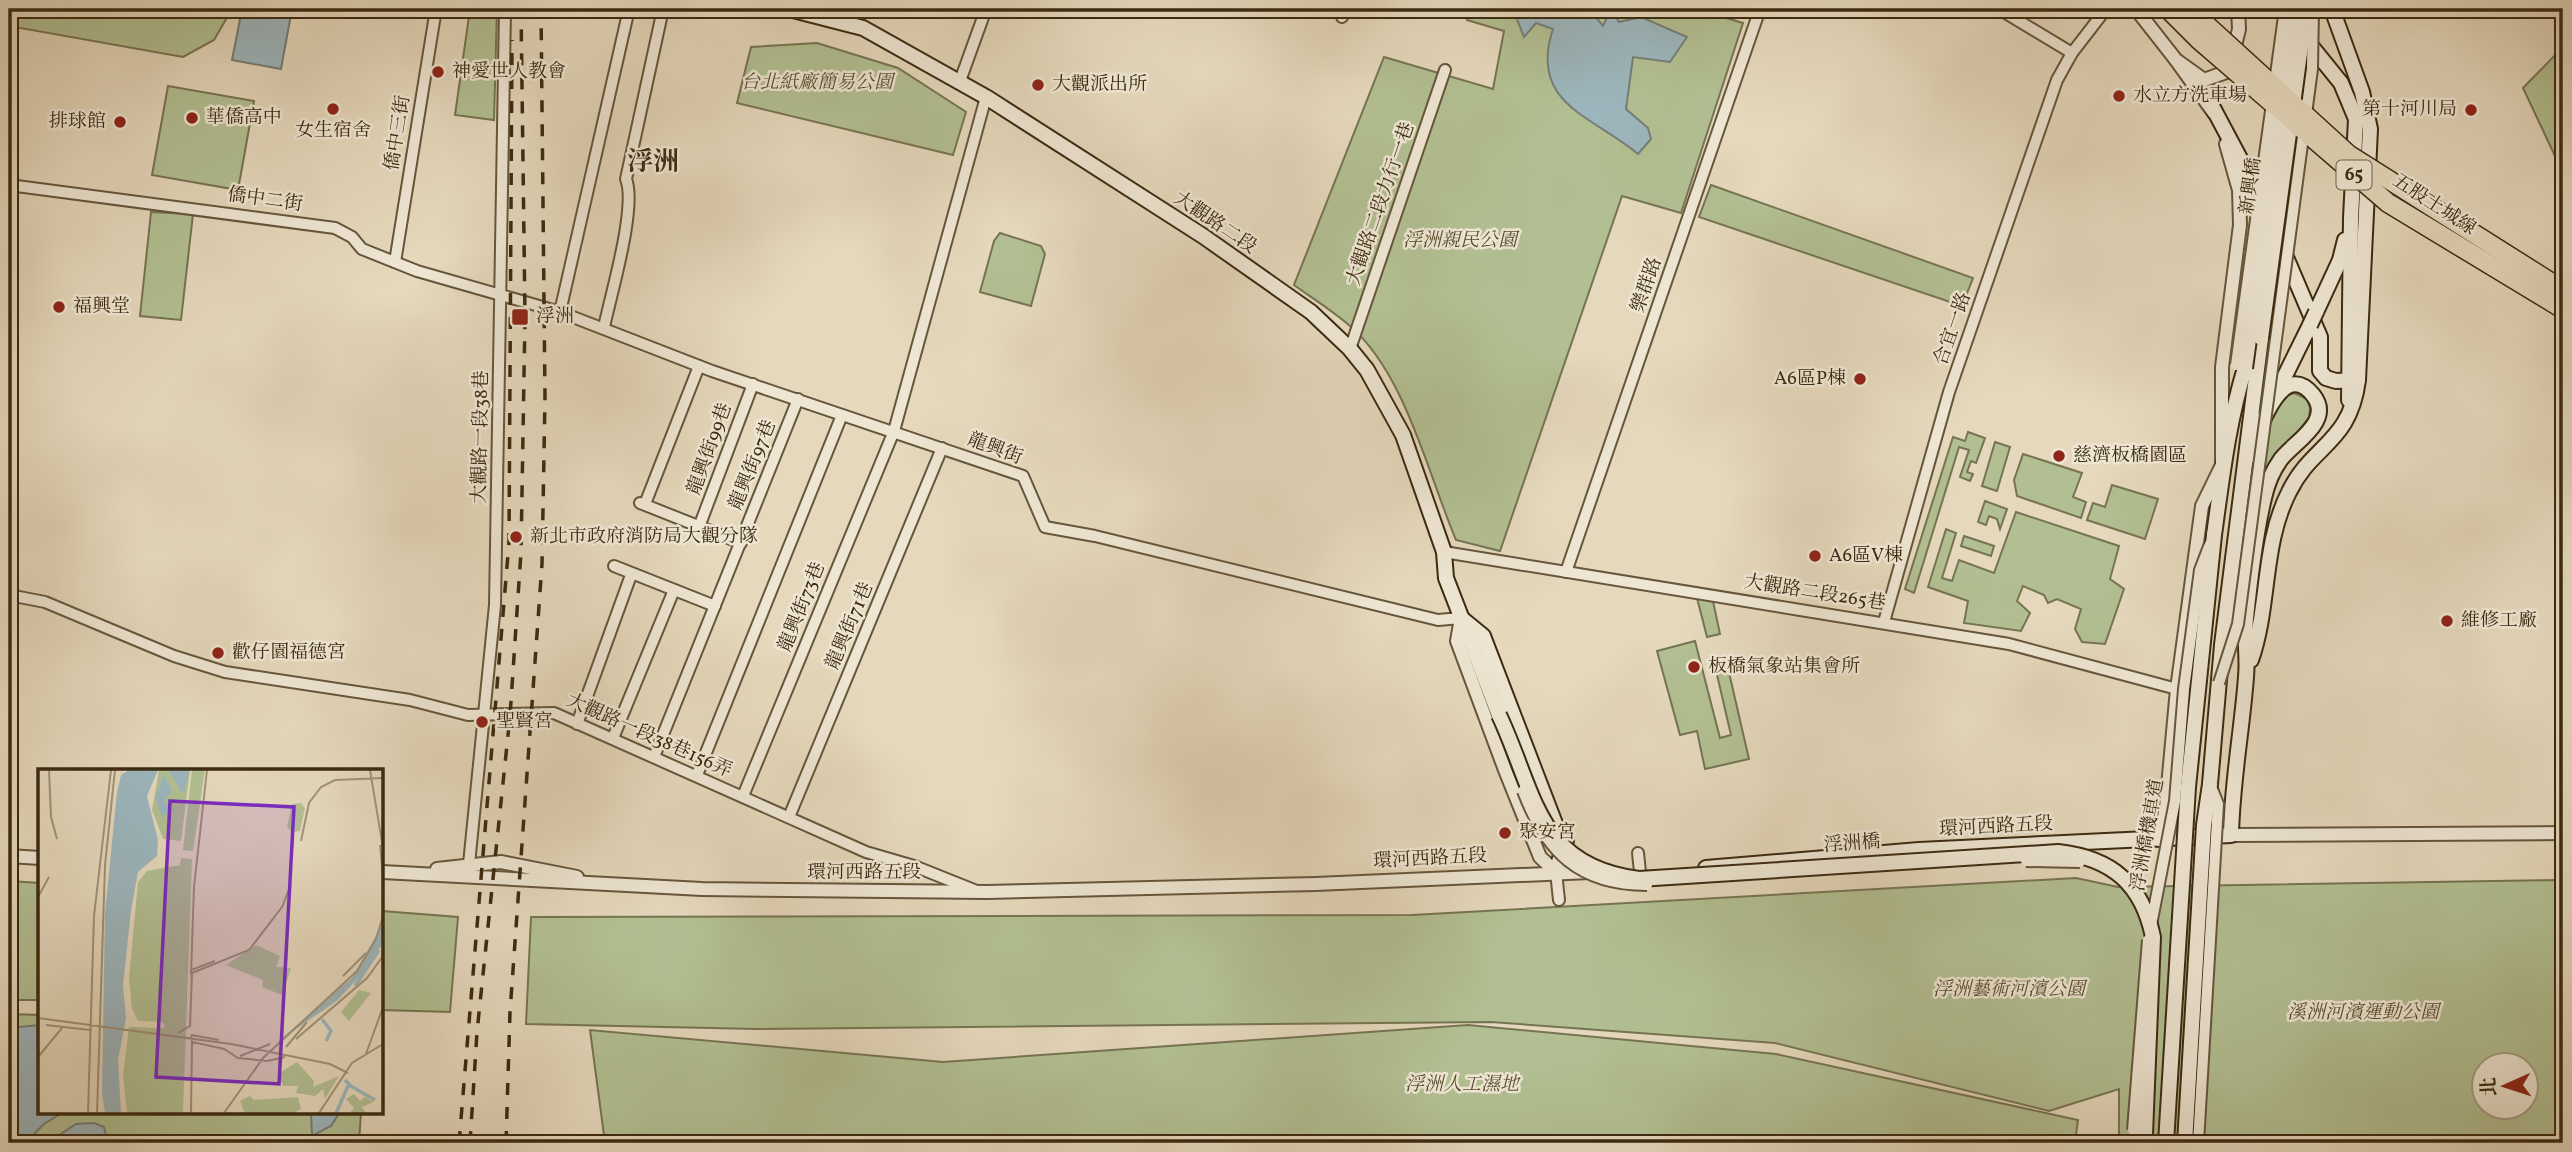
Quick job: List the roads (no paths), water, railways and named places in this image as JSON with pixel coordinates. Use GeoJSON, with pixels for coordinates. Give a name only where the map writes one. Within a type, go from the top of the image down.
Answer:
{"type":"FeatureCollection","features":[{"type":"Feature","properties":{"kind":"highway","name":"五股土城線"},"geometry":{"type":"LineString","coordinates":[[2168,9],[2199,40],[2388,203],[2563,309]]}},
{"type":"Feature","properties":{"kind":"highway","name":"五股土城線"},"geometry":{"type":"LineString","coordinates":[[2189,9],[2348,154],[2563,290]]}},
{"type":"Feature","properties":{"kind":"main road","name":"大觀路二段"},"geometry":{"type":"LineString","coordinates":[[789,9],[863,28],[960,81],[1203,236],[1311,312],[1350,349],[1367,370],[1403,435],[1444,552],[1447,578],[1461,618]]}},
{"type":"Feature","properties":{"kind":"main road"},"geometry":{"type":"LineString","coordinates":[[2278,9],[2331,68],[2350,99],[2356,119],[2357,148],[2351,218],[2353,381]]}},
{"type":"Feature","properties":{"kind":"main road","name":"新興橋"},"geometry":{"type":"LineString","coordinates":[[2214,535],[2222,465],[2241,366],[2295,9]]}},
{"type":"Feature","properties":{"kind":"main road","name":"新興橋"},"geometry":{"type":"LineString","coordinates":[[2248,457],[2261,338],[2306,9]]}},
{"type":"Feature","properties":{"kind":"main road"},"geometry":{"type":"LineString","coordinates":[[2231,835],[2234,780],[2253,615],[2273,533],[2289,490],[2302,471],[2346,422],[2353,381],[2370,129],[2362,92],[2332,9]]}},
{"type":"Feature","properties":{"kind":"main road"},"geometry":{"type":"LineString","coordinates":[[2211,106],[2251,175],[2318,330],[2320,371],[2326,378],[2336,382],[2353,381]]}},
{"type":"Feature","properties":{"kind":"main road"},"geometry":{"type":"LineString","coordinates":[[2185,1143],[2204,825],[2248,457],[2340,260],[2351,218]]}},
{"type":"Feature","properties":{"kind":"main road"},"geometry":{"type":"LineString","coordinates":[[2253,615],[2250,596],[2259,525],[2272,475],[2282,458],[2314,425],[2318,410],[2312,394],[2301,386],[2282,388],[2275,395]]}},
{"type":"Feature","properties":{"kind":"main road"},"geometry":{"type":"LineString","coordinates":[[2166,1143],[2188,787],[2214,535]]}},
{"type":"Feature","properties":{"kind":"main road"},"geometry":{"type":"LineString","coordinates":[[1461,618],[1483,636],[1559,834],[1561,855],[1556,872]]}},
{"type":"Feature","properties":{"kind":"main road","name":"浮洲橋"},"geometry":{"type":"LineString","coordinates":[[1461,618],[1547,829],[1565,850],[1584,864],[1613,876],[1639,879],[2058,852],[2090,858],[2109,867],[2136,892],[2144,907],[2153,937],[2145,1143]]}},
{"type":"Feature","properties":{"kind":"main road"},"geometry":{"type":"LineString","coordinates":[[1559,834],[1571,847],[1615,873]]}},
{"type":"Feature","properties":{"kind":"main road","name":"環河西路五段"},"geometry":{"type":"LineString","coordinates":[[1615,873],[1919,850],[2231,835]]}},
{"type":"Feature","properties":{"kind":"street","name":"僑中三街"},"geometry":{"type":"LineString","coordinates":[[395,262],[436,9]]}},
{"type":"Feature","properties":{"kind":"street","name":"大觀路一段38巷"},"geometry":{"type":"LineString","coordinates":[[469,864],[495,605],[505,9]]}},
{"type":"Feature","properties":{"kind":"street"},"geometry":{"type":"LineString","coordinates":[[560,312],[629,9]]}},
{"type":"Feature","properties":{"kind":"street"},"geometry":{"type":"LineString","coordinates":[[604,327],[628,211],[631,190],[626,179],[663,9]]}},
{"type":"Feature","properties":{"kind":"street"},"geometry":{"type":"LineString","coordinates":[[710,9],[726,12],[730,9]]}},
{"type":"Feature","properties":{"kind":"street"},"geometry":{"type":"LineString","coordinates":[[960,81],[986,9]]}},
{"type":"Feature","properties":{"kind":"street","name":"樂群路"},"geometry":{"type":"LineString","coordinates":[[1566,572],[1760,9]]}},
{"type":"Feature","properties":{"kind":"street"},"geometry":{"type":"LineString","coordinates":[[1999,9],[2072,53]]}},
{"type":"Feature","properties":{"kind":"street","name":"合宜一路"},"geometry":{"type":"LineString","coordinates":[[1884,622],[1949,392],[2057,80],[2072,53],[2106,9]]}},
{"type":"Feature","properties":{"kind":"street"},"geometry":{"type":"LineString","coordinates":[[2136,9],[2211,106],[2234,163],[2239,190],[2240,225],[2222,367],[2222,465],[2202,506],[2177,689],[2166,808],[2159,840]]}},
{"type":"Feature","properties":{"kind":"street"},"geometry":{"type":"LineString","coordinates":[[2176,60],[2204,80],[2229,71],[2239,29],[2238,9]]}},
{"type":"Feature","properties":{"kind":"street"},"geometry":{"type":"LineString","coordinates":[[2241,366],[2285,9]]}},
{"type":"Feature","properties":{"kind":"street"},"geometry":{"type":"LineString","coordinates":[[2219,683],[2240,610],[2312,69],[2313,9]]}},
{"type":"Feature","properties":{"kind":"street","name":"大觀路二段力行一巷"},"geometry":{"type":"LineString","coordinates":[[1350,349],[1445,69]]}},
{"type":"Feature","properties":{"kind":"street","name":"龍興街73巷"},"geometry":{"type":"LineString","coordinates":[[743,796],[894,431],[986,97]]}},
{"type":"Feature","properties":{"kind":"street","name":"僑中二街"},"geometry":{"type":"LineString","coordinates":[[9,185],[335,228],[352,237],[362,249],[501,295]]}},
{"type":"Feature","properties":{"kind":"street","name":"龍興街"},"geometry":{"type":"LineString","coordinates":[[501,295],[604,327],[699,366],[1023,477],[1045,527],[1438,620],[1461,618]]}},
{"type":"Feature","properties":{"kind":"street"},"geometry":{"type":"LineString","coordinates":[[699,366],[642,503],[741,543]]}},
{"type":"Feature","properties":{"kind":"street","name":"龍興街99巷"},"geometry":{"type":"LineString","coordinates":[[699,527],[752,384]]}},
{"type":"Feature","properties":{"kind":"street","name":"龍興街97巷"},"geometry":{"type":"LineString","coordinates":[[654,757],[798,399]]}},
{"type":"Feature","properties":{"kind":"street"},"geometry":{"type":"LineString","coordinates":[[696,775],[842,415]]}},
{"type":"Feature","properties":{"kind":"street","name":"龍興街71巷"},"geometry":{"type":"LineString","coordinates":[[789,817],[942,448]]}},
{"type":"Feature","properties":{"kind":"street","name":"浮洲橋機車道"},"geometry":{"type":"LineString","coordinates":[[2136,1143],[2144,965],[2175,801],[2184,689],[2200,570],[2214,535]]}},
{"type":"Feature","properties":{"kind":"street","name":"大觀路二段265巷"},"geometry":{"type":"LineString","coordinates":[[1444,552],[2009,644],[2177,689]]}},
{"type":"Feature","properties":{"kind":"street"},"geometry":{"type":"LineString","coordinates":[[614,566],[631,575],[715,606]]}},
{"type":"Feature","properties":{"kind":"street"},"geometry":{"type":"LineString","coordinates":[[577,724],[631,575]]}},
{"type":"Feature","properties":{"kind":"street"},"geometry":{"type":"LineString","coordinates":[[613,738],[674,590]]}},
{"type":"Feature","properties":{"kind":"street","name":"大觀路一段38巷156弄"},"geometry":{"type":"LineString","coordinates":[[9,595],[45,602],[174,656],[225,672],[410,700],[468,715],[554,713],[866,852],[914,866],[980,892]]}},
{"type":"Feature","properties":{"kind":"street"},"geometry":{"type":"LineString","coordinates":[[1461,618],[1457,641],[1540,857],[1556,872],[1559,900]]}},
{"type":"Feature","properties":{"kind":"street"},"geometry":{"type":"LineString","coordinates":[[1499,715],[1517,775],[1534,820],[1545,838],[1577,868],[1600,879],[1624,885],[1651,885],[2056,859],[2078,862],[2113,878],[2136,905],[2147,937],[2136,1143]]}},
{"type":"Feature","properties":{"kind":"street"},"geometry":{"type":"LineString","coordinates":[[2198,1143],[2218,804],[2210,784]]}},
{"type":"Feature","properties":{"kind":"street","name":"環河西路五段"},"geometry":{"type":"LineString","coordinates":[[2231,835],[2563,833]]}},
{"type":"Feature","properties":{"kind":"street"},"geometry":{"type":"LineString","coordinates":[[1638,853],[1640,872]]}},
{"type":"Feature","properties":{"kind":"street"},"geometry":{"type":"LineString","coordinates":[[9,856],[38,858]]}},
{"type":"Feature","properties":{"kind":"street"},"geometry":{"type":"LineString","coordinates":[[384,872],[469,864],[522,863],[601,883]]}},
{"type":"Feature","properties":{"kind":"street","name":"環河西路五段"},"geometry":{"type":"LineString","coordinates":[[384,872],[788,891],[980,892],[1316,884],[1556,872],[1615,873]]}},
{"type":"Feature","properties":{"kind":"water"},"geometry":{"type":"Polygon","coordinates":[[[242,9],[292,9],[281,69],[232,60],[242,9]]]}},
{"type":"Feature","properties":{"kind":"water"},"geometry":{"type":"Polygon","coordinates":[[[1518,9],[1589,9],[1603,26],[1611,9],[1619,22],[1641,17],[1687,37],[1670,62],[1633,57],[1626,109],[1648,128],[1651,139],[1638,154],[1585,118],[1557,91],[1549,75],[1548,54],[1553,29],[1536,23],[1524,37],[1517,19],[1518,9]]]}},
{"type":"Feature","properties":{"kind":"water"},"geometry":{"type":"Polygon","coordinates":[[[38,1025],[38,1114],[60,1114],[44,1124],[25,1143],[9,1143],[9,1028],[38,1025]]]}},
{"type":"Feature","properties":{"kind":"water"},"geometry":{"type":"Polygon","coordinates":[[[311,1114],[339,1114],[331,1126],[312,1136],[311,1114]]]}},
{"type":"Feature","properties":{"kind":"water"},"geometry":{"type":"Polygon","coordinates":[[[94,1123],[104,1127],[108,1143],[47,1143],[76,1124],[94,1123]]]}},
{"type":"Feature","properties":{"kind":"railway"},"geometry":{"type":"LineString","coordinates":[[470,1143],[477,1032],[510,716],[521,552],[525,317],[521,9]]}},
{"type":"Feature","properties":{"kind":"railway"},"geometry":{"type":"LineString","coordinates":[[506,1143],[510,1012],[542,564],[545,398],[541,9]]}},
{"type":"Feature","properties":{"kind":"railway"},"geometry":{"type":"LineString","coordinates":[[459,1143],[509,542],[512,40]]}},
{"type":"Feature","properties":{"kind":"place","name":"神愛世人教會"},"geometry":{"type":"Point","coordinates":[438,72]}},
{"type":"Feature","properties":{"kind":"place","name":"大觀派出所"},"geometry":{"type":"Point","coordinates":[1038,85]}},
{"type":"Feature","properties":{"kind":"place","name":"水立方洗車場"},"geometry":{"type":"Point","coordinates":[2119,96]}},
{"type":"Feature","properties":{"kind":"place","name":"女生宿舍"},"geometry":{"type":"Point","coordinates":[333,109]}},
{"type":"Feature","properties":{"kind":"place","name":"第十河川局"},"geometry":{"type":"Point","coordinates":[2471,110]}},
{"type":"Feature","properties":{"kind":"place","name":"華僑高中"},"geometry":{"type":"Point","coordinates":[192,118]}},
{"type":"Feature","properties":{"kind":"place","name":"排球館"},"geometry":{"type":"Point","coordinates":[120,122]}},
{"type":"Feature","properties":{"kind":"place","name":"福興堂"},"geometry":{"type":"Point","coordinates":[59,307]}},
{"type":"Feature","properties":{"kind":"place","name":"浮洲"},"geometry":{"type":"Point","coordinates":[520,317]}},
{"type":"Feature","properties":{"kind":"place","name":"A6區P棟"},"geometry":{"type":"Point","coordinates":[1860,379]}},
{"type":"Feature","properties":{"kind":"place","name":"慈濟板橋園區"},"geometry":{"type":"Point","coordinates":[2059,456]}},
{"type":"Feature","properties":{"kind":"place","name":"新北市政府消防局大觀分隊"},"geometry":{"type":"Point","coordinates":[516,537]}},
{"type":"Feature","properties":{"kind":"place","name":"A6區V棟"},"geometry":{"type":"Point","coordinates":[1815,556]}},
{"type":"Feature","properties":{"kind":"place","name":"維修工廠"},"geometry":{"type":"Point","coordinates":[2447,621]}},
{"type":"Feature","properties":{"kind":"place","name":"歡仔園福德宮"},"geometry":{"type":"Point","coordinates":[218,653]}},
{"type":"Feature","properties":{"kind":"place","name":"板橋氣象站集會所"},"geometry":{"type":"Point","coordinates":[1694,667]}},
{"type":"Feature","properties":{"kind":"place","name":"聖賢宮"},"geometry":{"type":"Point","coordinates":[482,722]}},
{"type":"Feature","properties":{"kind":"place","name":"聚安宮"},"geometry":{"type":"Point","coordinates":[1505,833]}},
{"type":"Feature","properties":{"kind":"district","name":"浮洲"},"geometry":{"type":"Point","coordinates":[653,163]}},
{"type":"Feature","properties":{"kind":"park label","name":"台北紙廠簡易公園"},"geometry":{"type":"Point","coordinates":[817,83]}},
{"type":"Feature","properties":{"kind":"park label","name":"浮洲親民公園"},"geometry":{"type":"Point","coordinates":[1460,241]}},
{"type":"Feature","properties":{"kind":"park label","name":"浮洲藝術河濱公園"},"geometry":{"type":"Point","coordinates":[2009,990]}},
{"type":"Feature","properties":{"kind":"park label","name":"溪洲河濱運動公園"},"geometry":{"type":"Point","coordinates":[2363,1013]}},
{"type":"Feature","properties":{"kind":"park label","name":"浮洲人工濕地"},"geometry":{"type":"Point","coordinates":[1462,1085]}}]}
